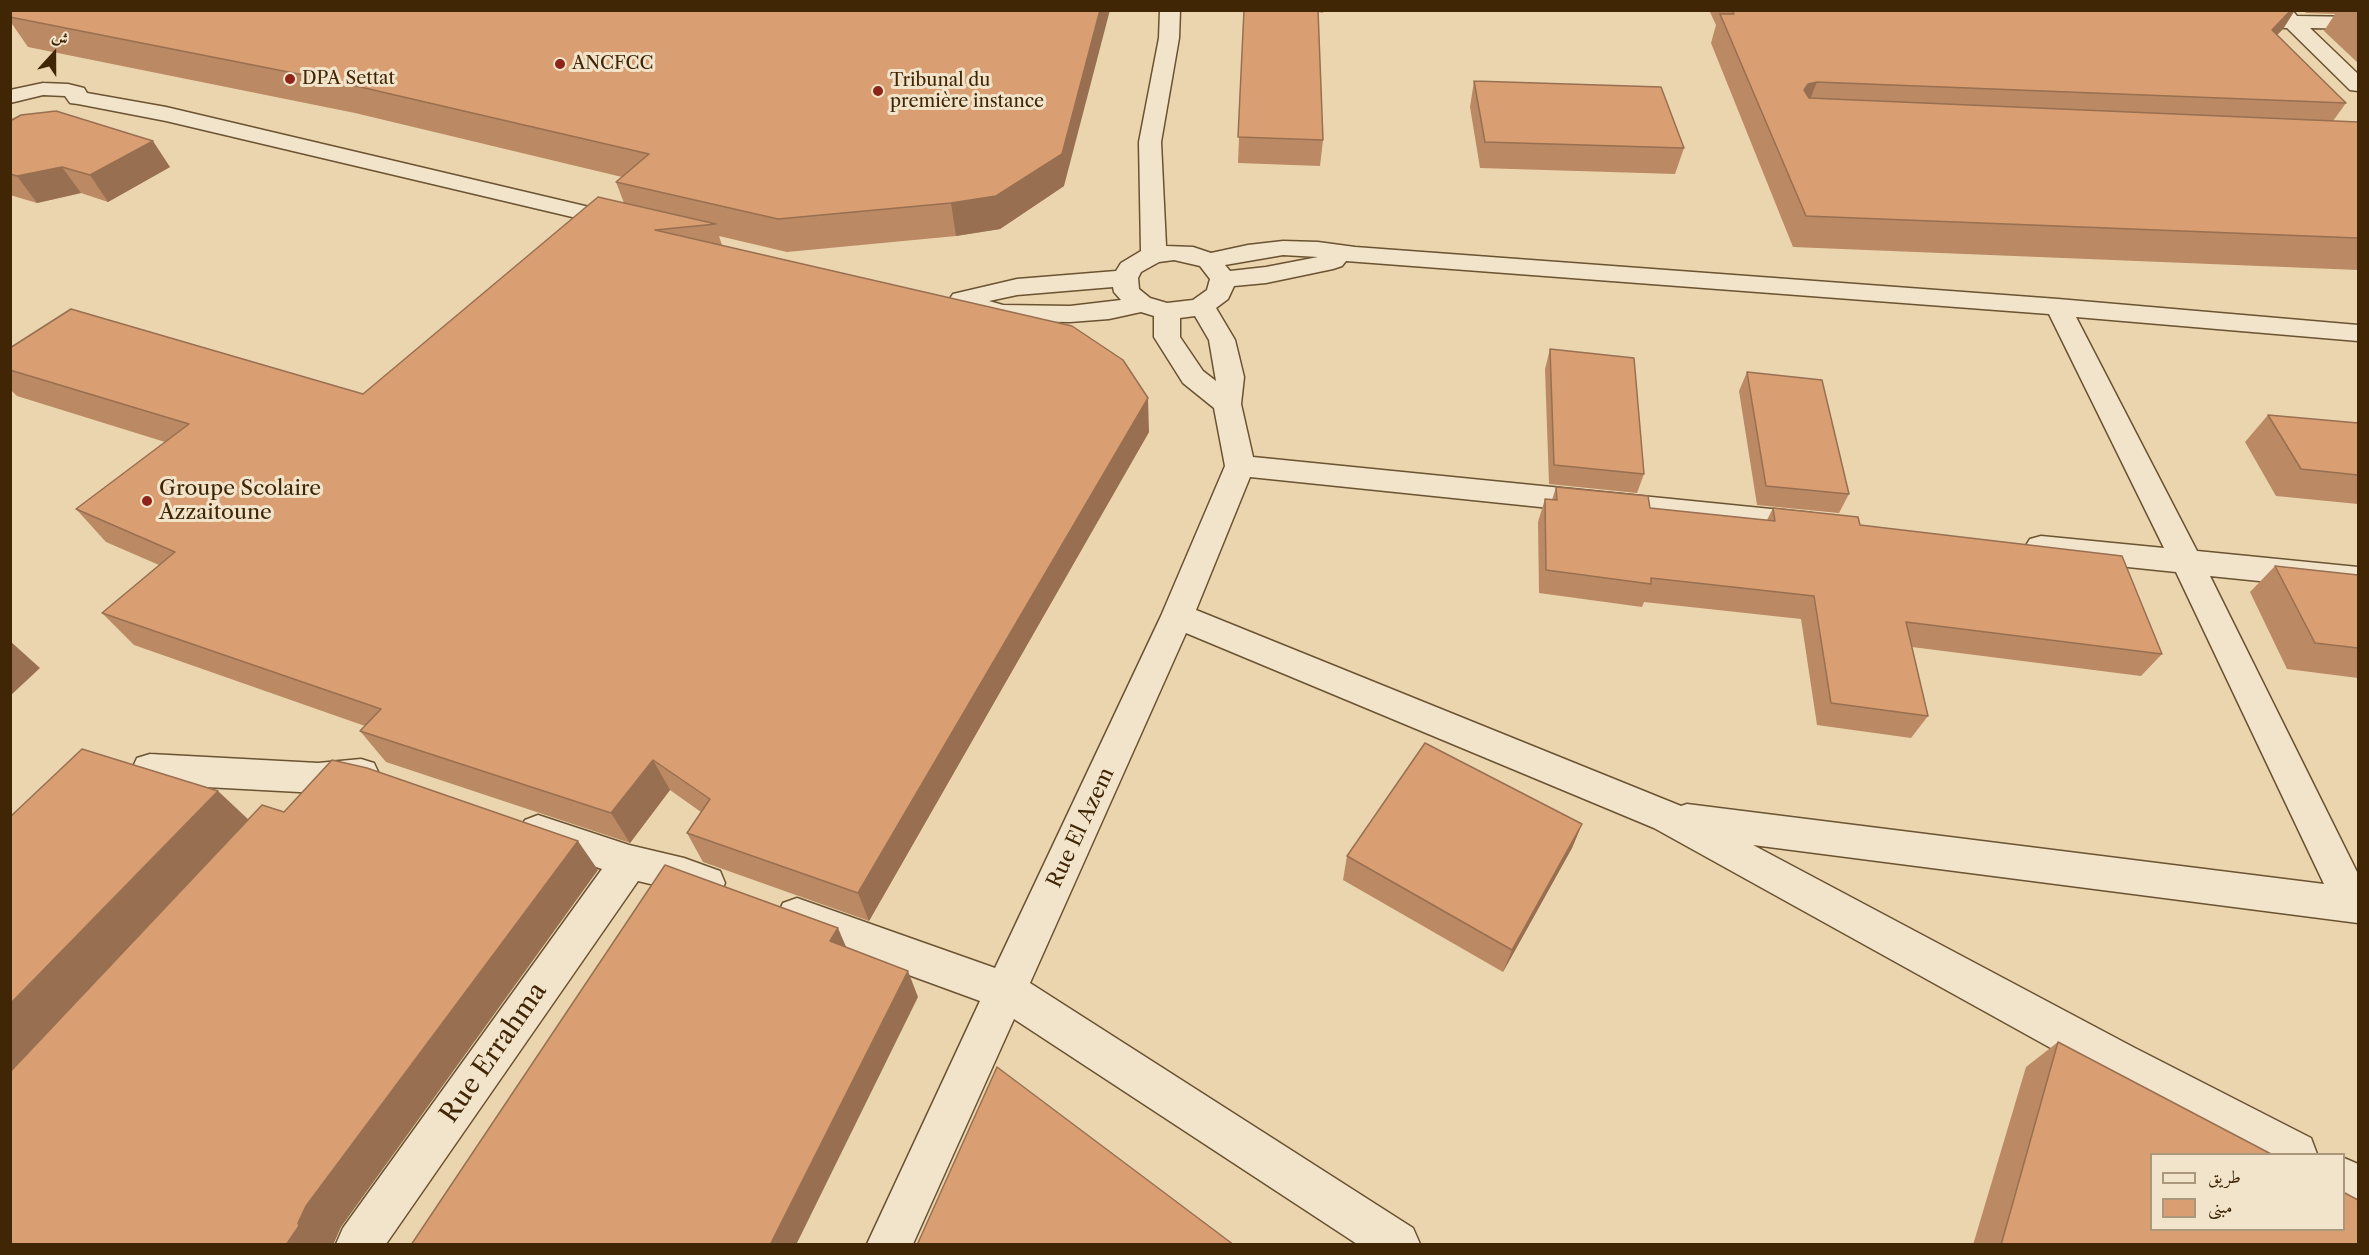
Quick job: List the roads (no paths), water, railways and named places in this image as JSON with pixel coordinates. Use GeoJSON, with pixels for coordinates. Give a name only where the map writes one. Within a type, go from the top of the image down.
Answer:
{"type":"FeatureCollection","features":[{"type":"Feature","properties":{"kind":"street"},"geometry":{"type":"LineString","coordinates":[[1154,255],[1150,142],[1169,38],[1170,10]]}},
{"type":"Feature","properties":{"kind":"street"},"geometry":{"type":"LineString","coordinates":[[2221,20],[2286,16],[2358,23]]}},
{"type":"Feature","properties":{"kind":"street"},"geometry":{"type":"LineString","coordinates":[[2286,16],[2358,85]]}},
{"type":"Feature","properties":{"kind":"street"},"geometry":{"type":"LineString","coordinates":[[16,91],[68,90],[76,93],[71,111],[166,114],[643,227]]}},
{"type":"Feature","properties":{"kind":"street"},"geometry":{"type":"LineString","coordinates":[[1216,270],[1219,294],[1202,306],[1167,311],[1141,304],[1127,292],[1125,278],[1135,264],[1154,255],[1174,253],[1192,255],[1216,270],[1266,275],[1355,255],[2058,307],[2358,333]]}},
{"type":"Feature","properties":{"kind":"street"},"geometry":{"type":"LineString","coordinates":[[1125,278],[1017,287],[951,300],[1003,313],[1070,314],[1108,311],[1141,304]]}},
{"type":"Feature","properties":{"kind":"street"},"geometry":{"type":"LineString","coordinates":[[1202,306],[1222,340],[1230,377],[1227,404],[1240,465],[1844,527]]}},
{"type":"Feature","properties":{"kind":"street"},"geometry":{"type":"LineString","coordinates":[[2058,307],[2187,562],[2356,906]]}},
{"type":"Feature","properties":{"kind":"street"},"geometry":{"type":"LineString","coordinates":[[1167,311],[1167,337],[1193,377],[1227,404]]}},
{"type":"Feature","properties":{"kind":"street","name":"Rue El Azem"},"geometry":{"type":"LineString","coordinates":[[890,1245],[1178,616],[1240,465]]}},
{"type":"Feature","properties":{"kind":"street"},"geometry":{"type":"LineString","coordinates":[[2009,544],[2358,579]]}},
{"type":"Feature","properties":{"kind":"street"},"geometry":{"type":"LineString","coordinates":[[1178,616],[1667,817],[2118,1062],[2291,1153]]}},
{"type":"Feature","properties":{"kind":"street"},"geometry":{"type":"LineString","coordinates":[[150,769],[318,778],[357,773],[394,781]]}},
{"type":"Feature","properties":{"kind":"street"},"geometry":{"type":"LineString","coordinates":[[286,813],[318,778]]}},
{"type":"Feature","properties":{"kind":"street"},"geometry":{"type":"LineString","coordinates":[[1667,817],[2356,906]]}},
{"type":"Feature","properties":{"kind":"street"},"geometry":{"type":"LineString","coordinates":[[506,820],[629,862],[684,875],[1006,991],[1397,1245]]}},
{"type":"Feature","properties":{"kind":"street","name":"Rue Errahma"},"geometry":{"type":"LineString","coordinates":[[359,1245],[629,862]]}},
{"type":"Feature","properties":{"kind":"place","name":"ANCFCC"},"geometry":{"type":"Point","coordinates":[560,64]}},
{"type":"Feature","properties":{"kind":"place","name":"DPA Settat"},"geometry":{"type":"Point","coordinates":[290,79]}},
{"type":"Feature","properties":{"kind":"place","name":"Tribunal du première instance"},"geometry":{"type":"Point","coordinates":[878,91]}},
{"type":"Feature","properties":{"kind":"place","name":"Groupe Scolaire Azzaitoune"},"geometry":{"type":"Point","coordinates":[147,501]}}]}
